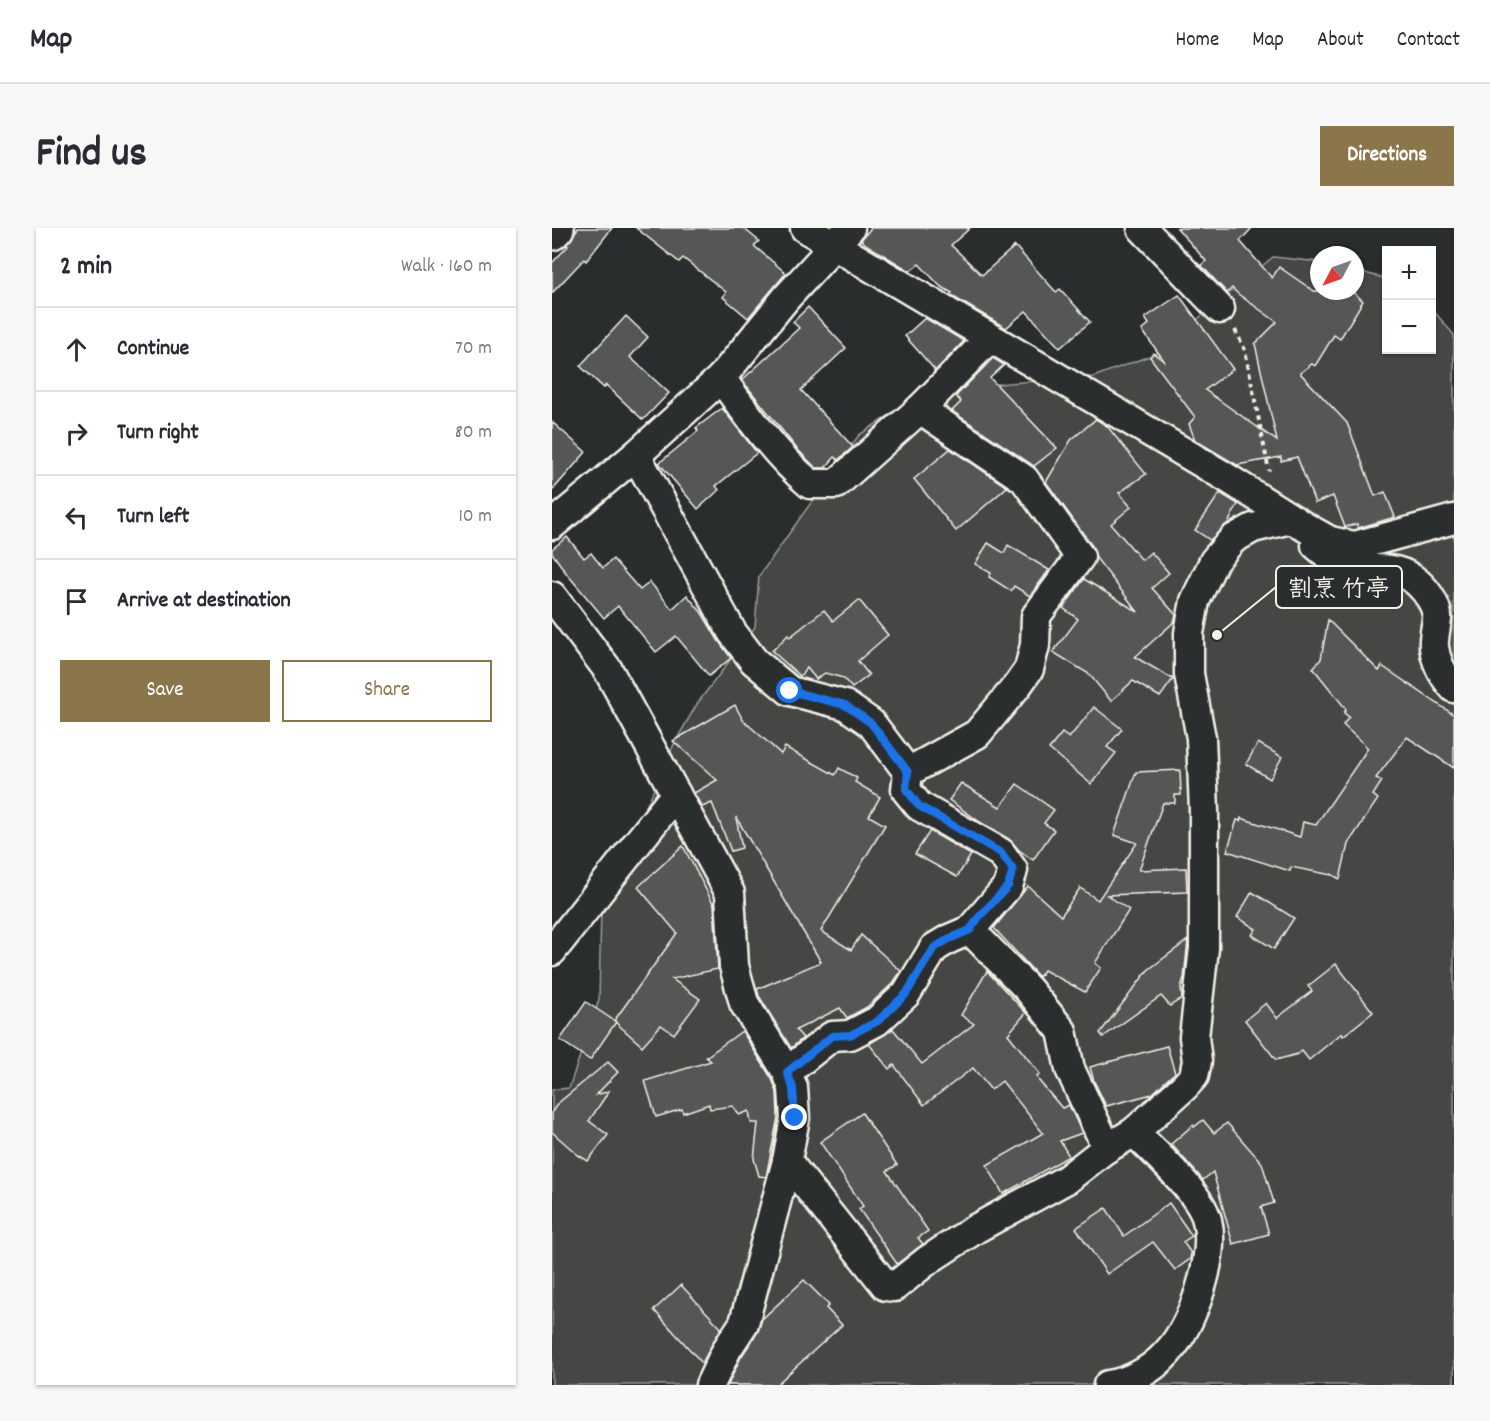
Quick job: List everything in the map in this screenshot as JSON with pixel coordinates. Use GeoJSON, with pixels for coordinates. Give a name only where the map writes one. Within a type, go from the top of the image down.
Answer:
{"type":"FeatureCollection","features":[{"type":"Feature","properties":{"kind":"street"},"geometry":{"type":"LineString","coordinates":[[805,228],[842,236],[990,338],[1330,541],[1355,546],[1454,519]]}},
{"type":"Feature","properties":{"kind":"street"},"geometry":{"type":"LineString","coordinates":[[1142,228],[1221,309]]}},
{"type":"Feature","properties":{"kind":"street"},"geometry":{"type":"LineString","coordinates":[[552,525],[636,455],[721,378],[786,298],[842,236]]}},
{"type":"Feature","properties":{"kind":"street"},"geometry":{"type":"LineString","coordinates":[[721,378],[762,434],[792,468],[810,484],[836,484],[920,409],[990,338]]}},
{"type":"Feature","properties":{"kind":"street"},"geometry":{"type":"LineString","coordinates":[[908,772],[977,734],[1017,686],[1029,669],[1035,645],[1036,616],[1080,557],[1024,479],[920,409]]}},
{"type":"Feature","properties":{"kind":"street"},"geometry":{"type":"LineString","coordinates":[[636,455],[732,632],[754,661],[790,691],[845,705],[871,723],[908,772],[906,789],[919,806],[1001,853],[1013,870],[1008,886],[970,930],[934,948],[906,994],[878,1021],[850,1035],[832,1036],[787,1072]]}},
{"type":"Feature","properties":{"kind":"street"},"geometry":{"type":"LineString","coordinates":[[1291,518],[1306,536],[1326,554],[1338,561],[1355,568],[1402,572],[1419,584],[1431,599],[1437,616],[1434,645],[1437,663],[1454,688]]}},
{"type":"Feature","properties":{"kind":"street"},"geometry":{"type":"LineString","coordinates":[[787,1161],[886,1286],[894,1287],[928,1260],[977,1228],[1067,1179],[1107,1148],[1134,1132],[1194,1076],[1197,1061],[1194,1037],[1204,948],[1204,811],[1201,738],[1189,674],[1189,633],[1195,601],[1214,561],[1233,539],[1253,528],[1291,518]]}},
{"type":"Feature","properties":{"kind":"street"},"geometry":{"type":"LineString","coordinates":[[552,596],[608,670],[730,893],[734,966],[744,1003],[787,1072],[793,1088],[795,1118],[787,1161],[744,1323],[727,1349],[710,1385]]}},
{"type":"Feature","properties":{"kind":"street"},"geometry":{"type":"LineString","coordinates":[[552,951],[676,794]]}},
{"type":"Feature","properties":{"kind":"street"},"geometry":{"type":"LineString","coordinates":[[970,930],[1028,989],[1062,1031],[1070,1069],[1107,1148]]}},
{"type":"Feature","properties":{"kind":"street"},"geometry":{"type":"LineString","coordinates":[[1108,1385],[1123,1383],[1145,1371],[1167,1354],[1180,1335],[1197,1298],[1210,1246],[1206,1218],[1187,1186],[1134,1132]]}},
{"type":"Feature","properties":{"kind":"path"},"geometry":{"type":"LineString","coordinates":[[1221,309],[1245,350],[1291,518]]}},
{"type":"Feature","properties":{"kind":"shaded area"},"geometry":{"type":"Polygon","coordinates":[[[1273,257],[1310,261],[1310,300],[1364,300],[1364,273],[1382,278],[1382,354],[1436,354],[1436,314],[1454,335],[1454,1385],[552,1385],[552,1090],[569,1088],[599,1000],[601,908],[675,742],[697,704],[755,627],[759,576],[859,435],[923,393],[1008,383],[1093,377],[1155,354],[1273,257]]]}},
{"type":"Feature","properties":{"kind":"building"},"geometry":{"type":"Polygon","coordinates":[[[578,228],[612,228],[586,261],[584,259],[552,293],[552,263],[568,246],[566,245],[578,228]]]}},
{"type":"Feature","properties":{"kind":"building"},"geometry":{"type":"Polygon","coordinates":[[[636,228],[743,228],[759,241],[754,246],[786,273],[748,318],[723,297],[726,292],[683,258],[679,262],[636,228]]]}},
{"type":"Feature","properties":{"kind":"building"},"geometry":{"type":"Polygon","coordinates":[[[871,228],[970,228],[951,245],[982,275],[1015,246],[1056,292],[1060,289],[1090,322],[1060,348],[1026,311],[1006,328],[950,295],[952,293],[940,286],[919,264],[910,271],[867,245],[861,240],[871,228]]]}},
{"type":"Feature","properties":{"kind":"building"},"geometry":{"type":"Polygon","coordinates":[[[1177,228],[1252,228],[1240,241],[1272,278],[1279,267],[1310,288],[1310,300],[1363,301],[1340,339],[1334,335],[1315,366],[1312,364],[1300,373],[1347,423],[1375,496],[1385,492],[1395,517],[1358,528],[1357,524],[1345,527],[1333,496],[1315,503],[1297,457],[1281,461],[1281,457],[1237,465],[1195,440],[1189,424],[1195,417],[1150,357],[1153,353],[1165,362],[1142,330],[1149,324],[1145,318],[1179,295],[1233,369],[1205,390],[1277,441],[1255,344],[1277,322],[1232,288],[1227,293],[1201,265],[1206,261],[1177,228]]]}},
{"type":"Feature","properties":{"kind":"building"},"geometry":{"type":"Polygon","coordinates":[[[808,307],[846,348],[801,390],[853,447],[838,460],[835,457],[825,468],[816,468],[797,449],[742,380],[799,328],[793,322],[808,307]]]}},
{"type":"Feature","properties":{"kind":"building"},"geometry":{"type":"Polygon","coordinates":[[[626,316],[648,337],[630,357],[669,393],[643,420],[606,385],[604,388],[580,366],[626,316]]]}},
{"type":"Feature","properties":{"kind":"building"},"geometry":{"type":"Polygon","coordinates":[[[925,318],[964,341],[934,372],[934,369],[905,336],[925,318]]]}},
{"type":"Feature","properties":{"kind":"building"},"geometry":{"type":"Polygon","coordinates":[[[993,358],[1004,365],[990,378],[1057,448],[1034,466],[952,411],[961,402],[956,396],[993,358]]]}},
{"type":"Feature","properties":{"kind":"building"},"geometry":{"type":"Polygon","coordinates":[[[722,408],[757,453],[716,486],[719,490],[698,509],[659,463],[698,431],[696,428],[722,408]]]}},
{"type":"Feature","properties":{"kind":"building"},"geometry":{"type":"Polygon","coordinates":[[[1096,419],[1107,426],[1146,474],[1119,493],[1131,507],[1111,524],[1142,560],[1151,552],[1169,573],[1152,588],[1176,615],[1174,622],[1135,657],[1173,679],[1160,697],[1133,681],[1111,701],[1089,674],[1053,652],[1078,619],[1063,608],[1084,579],[1138,612],[1096,558],[1093,547],[1046,482],[1071,440],[1096,419]]]}},
{"type":"Feature","properties":{"kind":"building"},"geometry":{"type":"Polygon","coordinates":[[[552,422],[586,452],[552,491],[552,422]]]}},
{"type":"Feature","properties":{"kind":"building"},"geometry":{"type":"Polygon","coordinates":[[[950,449],[1007,487],[956,531],[914,479],[950,449]]]}},
{"type":"Feature","properties":{"kind":"building"},"geometry":{"type":"Polygon","coordinates":[[[1220,493],[1238,504],[1228,523],[1210,540],[1195,530],[1220,493]]]}},
{"type":"Feature","properties":{"kind":"building"},"geometry":{"type":"Polygon","coordinates":[[[567,537],[584,558],[591,553],[603,568],[613,559],[640,590],[650,582],[672,609],[687,595],[702,613],[731,658],[709,676],[676,636],[656,652],[618,606],[604,618],[552,553],[552,549],[567,537]]]}},
{"type":"Feature","properties":{"kind":"building"},"geometry":{"type":"Polygon","coordinates":[[[988,543],[1004,553],[1008,545],[1049,570],[1030,596],[1014,586],[1011,591],[989,577],[991,573],[975,564],[988,543]]]}},
{"type":"Feature","properties":{"kind":"building"},"geometry":{"type":"Polygon","coordinates":[[[859,600],[888,635],[858,661],[869,675],[852,688],[843,678],[825,673],[816,679],[807,668],[800,676],[772,651],[788,635],[790,637],[824,610],[833,621],[859,600]]]}},
{"type":"Feature","properties":{"kind":"building"},"geometry":{"type":"Polygon","coordinates":[[[1328,620],[1379,671],[1382,666],[1454,715],[1454,768],[1407,737],[1376,778],[1382,781],[1373,795],[1378,799],[1348,844],[1340,879],[1331,874],[1291,867],[1290,871],[1227,851],[1237,820],[1240,821],[1241,818],[1300,837],[1303,822],[1316,825],[1368,748],[1343,725],[1349,717],[1344,713],[1346,709],[1313,668],[1321,659],[1328,620]]]}},
{"type":"Feature","properties":{"kind":"building"},"geometry":{"type":"Polygon","coordinates":[[[735,705],[743,720],[781,754],[785,747],[835,775],[839,768],[857,778],[855,782],[880,797],[869,816],[885,825],[821,931],[851,950],[861,935],[901,971],[893,983],[867,1007],[847,1018],[840,1008],[796,1030],[803,1038],[791,1048],[757,989],[821,962],[736,817],[742,848],[731,851],[712,803],[702,807],[694,793],[717,780],[673,741],[735,705]]]}},
{"type":"Feature","properties":{"kind":"building"},"geometry":{"type":"Polygon","coordinates":[[[1094,707],[1122,729],[1107,747],[1116,753],[1091,784],[1049,749],[1062,733],[1069,738],[1094,707]]]}},
{"type":"Feature","properties":{"kind":"building"},"geometry":{"type":"Polygon","coordinates":[[[1258,743],[1282,757],[1270,779],[1246,764],[1258,743]]]}},
{"type":"Feature","properties":{"kind":"building"},"geometry":{"type":"Polygon","coordinates":[[[1180,770],[1181,795],[1175,795],[1175,803],[1163,803],[1139,870],[1186,868],[1187,892],[1107,895],[1129,910],[1095,963],[1101,968],[1085,992],[1044,970],[1039,977],[994,928],[1028,886],[1061,916],[1080,888],[1098,900],[1137,843],[1114,835],[1136,772],[1180,770]]]}},
{"type":"Feature","properties":{"kind":"building"},"geometry":{"type":"Polygon","coordinates":[[[961,783],[1000,807],[1017,784],[1054,810],[1044,823],[1054,830],[1033,860],[1009,839],[949,800],[961,783]]]}},
{"type":"Feature","properties":{"kind":"building"},"geometry":{"type":"Polygon","coordinates":[[[930,831],[971,855],[957,877],[915,854],[930,831]]]}},
{"type":"Feature","properties":{"kind":"building"},"geometry":{"type":"Polygon","coordinates":[[[683,846],[714,905],[718,969],[672,979],[700,999],[674,1034],[661,1025],[642,1046],[614,1021],[677,933],[638,887],[683,846]]]}},
{"type":"Feature","properties":{"kind":"building"},"geometry":{"type":"Polygon","coordinates":[[[1252,892],[1294,918],[1274,949],[1252,935],[1256,929],[1237,917],[1252,892]]]}},
{"type":"Feature","properties":{"kind":"building"},"geometry":{"type":"Polygon","coordinates":[[[1188,940],[1181,987],[1182,998],[1170,1006],[1161,996],[1103,1037],[1100,1033],[1148,970],[1188,940]]]}},
{"type":"Feature","properties":{"kind":"building"},"geometry":{"type":"Polygon","coordinates":[[[1336,964],[1373,1012],[1309,1060],[1302,1051],[1276,1060],[1245,1020],[1266,1003],[1277,1018],[1312,991],[1308,986],[1336,964]]]}},
{"type":"Feature","properties":{"kind":"building"},"geometry":{"type":"Polygon","coordinates":[[[987,971],[1026,1013],[1008,1034],[1040,1074],[1037,1077],[1039,1081],[1062,1108],[1069,1105],[1082,1133],[1060,1141],[1069,1156],[1003,1194],[987,1165],[1043,1133],[1002,1081],[991,1090],[973,1068],[924,1105],[894,1065],[889,1069],[869,1044],[893,1029],[922,1064],[974,1024],[961,1015],[987,971]]]}},
{"type":"Feature","properties":{"kind":"building"},"geometry":{"type":"Polygon","coordinates":[[[586,1002],[616,1022],[590,1060],[560,1040],[586,1002]]]}},
{"type":"Feature","properties":{"kind":"building"},"geometry":{"type":"Polygon","coordinates":[[[742,1031],[772,1079],[777,1092],[778,1117],[766,1177],[759,1176],[754,1159],[758,1123],[751,1123],[749,1111],[739,1115],[733,1106],[710,1109],[709,1104],[683,1113],[682,1109],[656,1117],[645,1081],[711,1061],[706,1057],[742,1031]]]}},
{"type":"Feature","properties":{"kind":"building"},"geometry":{"type":"Polygon","coordinates":[[[1167,1046],[1175,1073],[1152,1094],[1106,1106],[1090,1067],[1167,1046]]]}},
{"type":"Feature","properties":{"kind":"building"},"geometry":{"type":"Polygon","coordinates":[[[608,1062],[618,1072],[596,1095],[609,1091],[589,1121],[608,1135],[588,1161],[552,1132],[552,1112],[557,1104],[608,1062]]]}},
{"type":"Feature","properties":{"kind":"building"},"geometry":{"type":"Polygon","coordinates":[[[862,1113],[897,1165],[887,1171],[928,1231],[918,1238],[923,1244],[897,1264],[859,1209],[863,1206],[820,1142],[862,1113]]]}},
{"type":"Feature","properties":{"kind":"building"},"geometry":{"type":"Polygon","coordinates":[[[1203,1120],[1214,1133],[1227,1123],[1262,1163],[1274,1203],[1261,1207],[1269,1234],[1233,1244],[1213,1172],[1203,1180],[1171,1144],[1193,1125],[1194,1127],[1203,1120]]]}},
{"type":"Feature","properties":{"kind":"building"},"geometry":{"type":"Polygon","coordinates":[[[1169,1203],[1192,1236],[1183,1242],[1191,1253],[1190,1259],[1175,1270],[1153,1242],[1107,1274],[1076,1228],[1106,1208],[1124,1236],[1169,1203]]]}},
{"type":"Feature","properties":{"kind":"building"},"geometry":{"type":"Polygon","coordinates":[[[804,1280],[829,1305],[826,1308],[842,1325],[776,1385],[728,1385],[741,1357],[758,1332],[762,1319],[804,1280]]]}},
{"type":"Feature","properties":{"kind":"building"},"geometry":{"type":"Polygon","coordinates":[[[681,1285],[721,1328],[702,1363],[654,1310],[681,1285]]]}},
{"type":"Feature","properties":{"kind":"place","name":"割烹 竹亭"},"geometry":{"type":"Point","coordinates":[1217,635]}},
{"type":"Feature","properties":{"kind":"route"},"geometry":{"type":"LineString","coordinates":[[790,691],[845,705],[871,723],[908,772],[906,789],[919,806],[1001,853],[1013,870],[1008,886],[970,930],[934,948],[906,994],[878,1021],[850,1035],[832,1036],[787,1072],[793,1088],[795,1118]]}}]}
